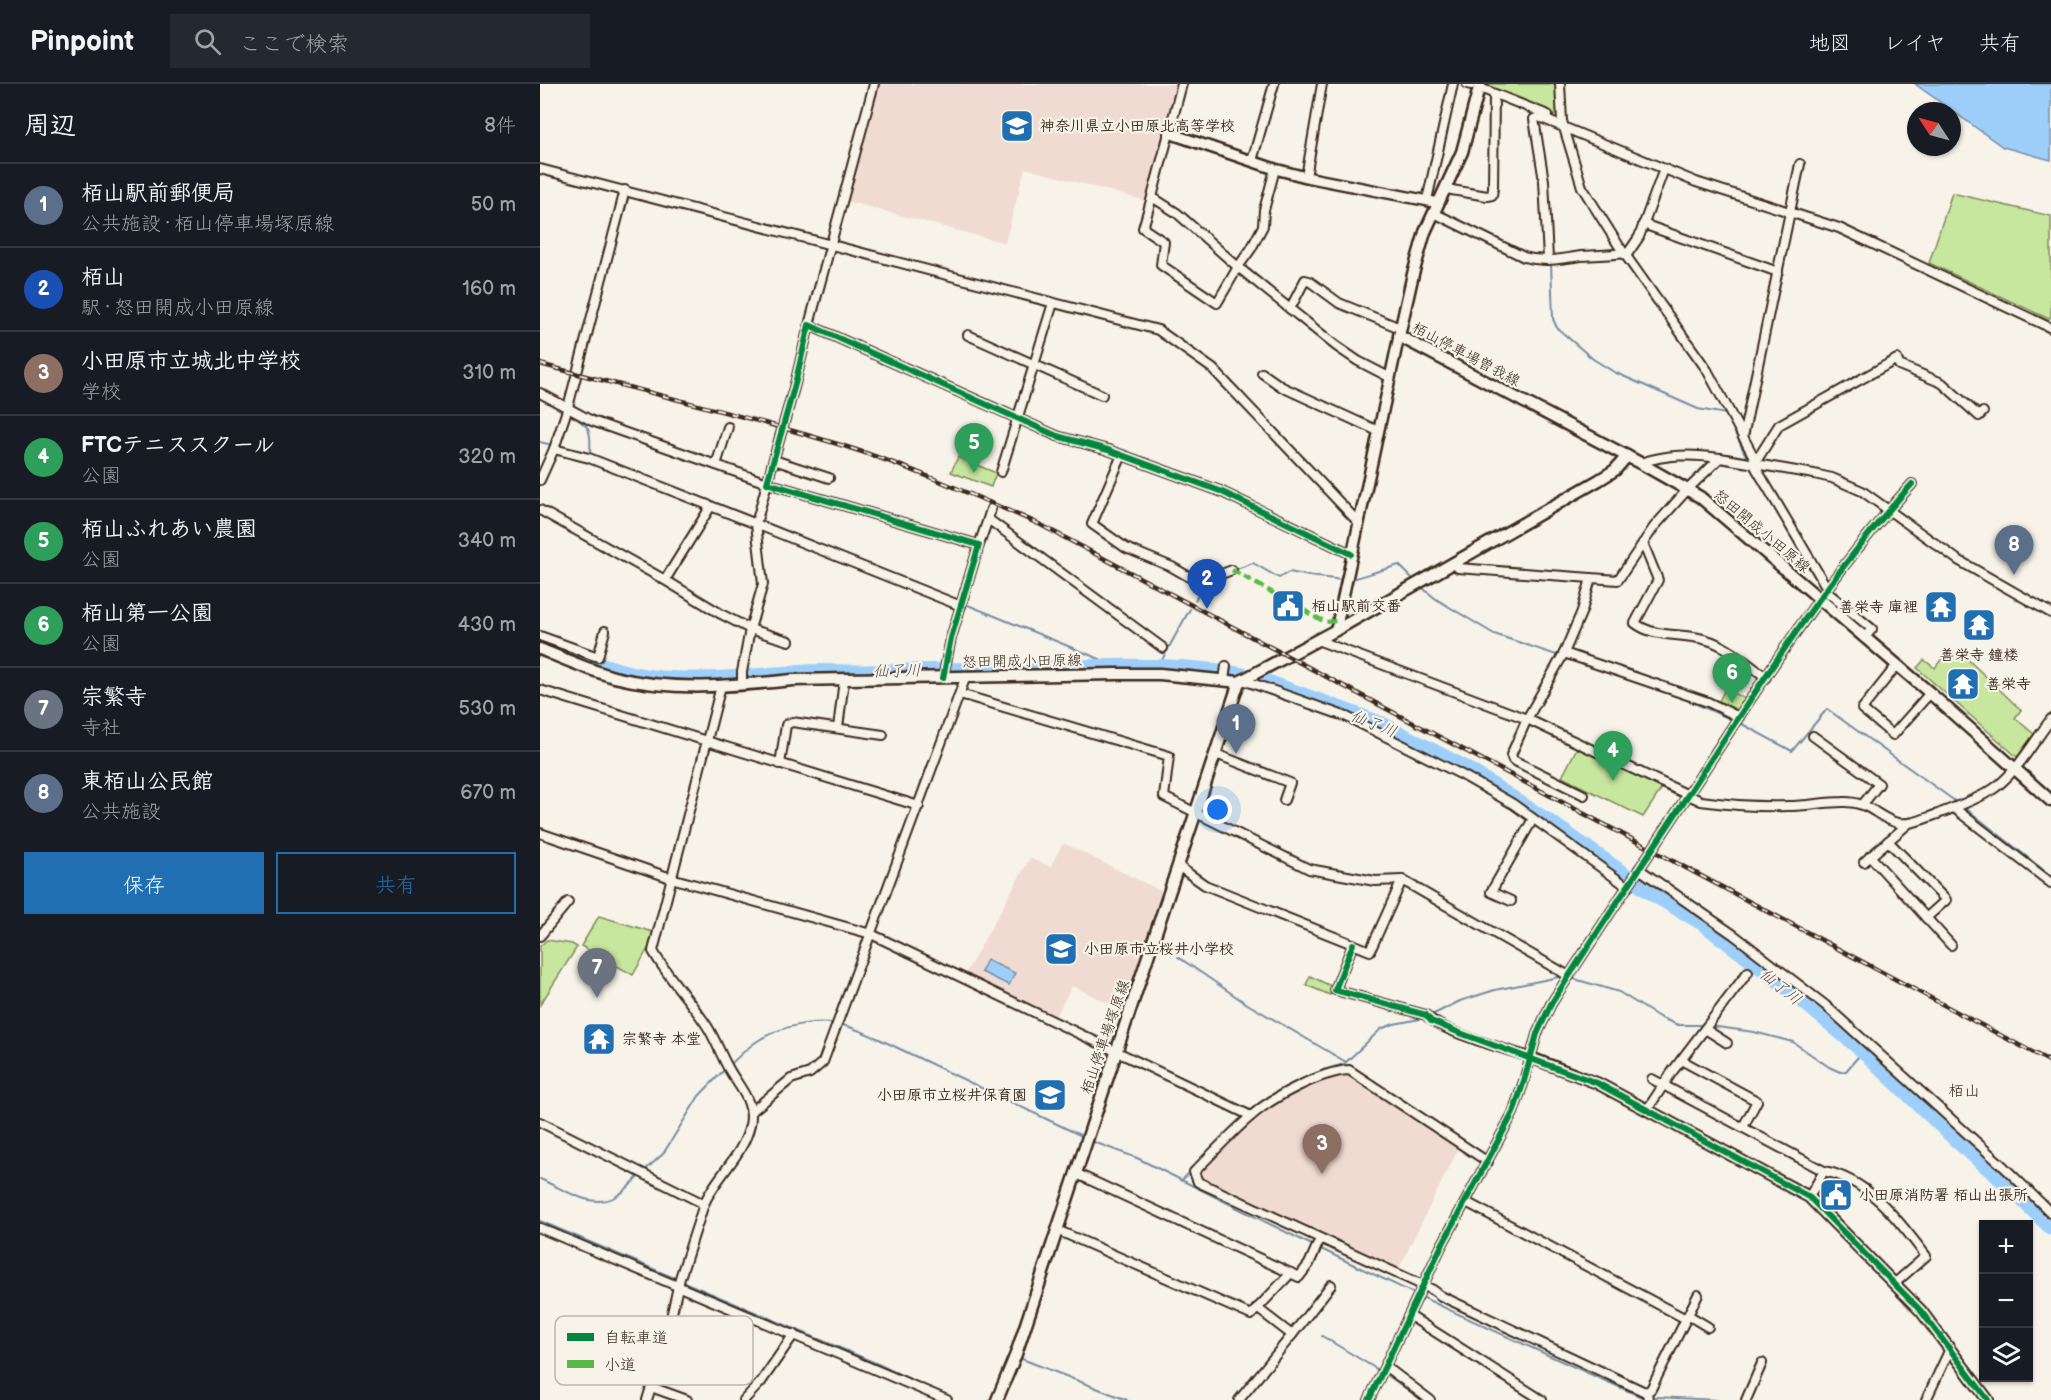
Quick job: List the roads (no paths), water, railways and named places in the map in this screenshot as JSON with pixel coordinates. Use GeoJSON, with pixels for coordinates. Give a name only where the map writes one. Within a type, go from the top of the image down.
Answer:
{"type":"FeatureCollection","features":[{"type":"Feature","properties":{"kind":"main road","name":"栢山停車場曽我線"},"geometry":{"type":"LineString","coordinates":[[1476,86],[1467,134],[1420,247],[1400,332],[1627,456]]}},
{"type":"Feature","properties":{"kind":"main road","name":"怒田開成小田原線"},"geometry":{"type":"LineString","coordinates":[[1627,456],[1687,490],[1716,510],[1824,592],[1864,638],[2016,767],[2051,801]]}},
{"type":"Feature","properties":{"kind":"main road"},"geometry":{"type":"LineString","coordinates":[[1241,681],[1336,630],[1615,470],[1627,456]]}},
{"type":"Feature","properties":{"kind":"main road","name":"怒田開成小田原線"},"geometry":{"type":"LineString","coordinates":[[540,650],[596,663],[635,681],[687,687],[793,680],[1116,674],[1160,674],[1241,681]]}},
{"type":"Feature","properties":{"kind":"main road","name":"栢山停車場塚原線"},"geometry":{"type":"LineString","coordinates":[[997,1400],[1016,1354],[1241,681]]}},
{"type":"Feature","properties":{"kind":"street"},"geometry":{"type":"LineString","coordinates":[[742,683],[750,629],[763,584],[756,524],[874,84]]}},
{"type":"Feature","properties":{"kind":"street"},"geometry":{"type":"LineString","coordinates":[[1182,84],[1143,228],[1164,242],[1161,265],[1217,303],[1263,226],[1264,210],[1275,169]]}},
{"type":"Feature","properties":{"kind":"street"},"geometry":{"type":"LineString","coordinates":[[1251,161],[1274,84]]}},
{"type":"Feature","properties":{"kind":"street"},"geometry":{"type":"LineString","coordinates":[[1306,177],[1322,84]]}},
{"type":"Feature","properties":{"kind":"street"},"geometry":{"type":"LineString","coordinates":[[1427,200],[1453,84]]}},
{"type":"Feature","properties":{"kind":"street"},"geometry":{"type":"LineString","coordinates":[[1560,84],[1563,124],[1582,187],[1625,254],[1707,370],[1743,437],[1752,462],[1824,592]]}},
{"type":"Feature","properties":{"kind":"street"},"geometry":{"type":"LineString","coordinates":[[1476,86],[1696,182],[1839,228],[2051,328]]}},
{"type":"Feature","properties":{"kind":"street"},"geometry":{"type":"LineString","coordinates":[[1446,189],[1492,195],[1494,94]]}},
{"type":"Feature","properties":{"kind":"street"},"geometry":{"type":"LineString","coordinates":[[1540,115],[1534,119],[1544,181],[1548,260]]}},
{"type":"Feature","properties":{"kind":"street"},"geometry":{"type":"LineString","coordinates":[[1169,133],[1275,169],[1427,200],[1437,208],[1524,257],[1537,261],[1625,254],[1634,247],[1664,169]]}},
{"type":"Feature","properties":{"kind":"street"},"geometry":{"type":"LineString","coordinates":[[1743,437],[1800,164]]}},
{"type":"Feature","properties":{"kind":"street"},"geometry":{"type":"LineString","coordinates":[[540,169],[1158,330],[1213,369],[1358,522]]}},
{"type":"Feature","properties":{"kind":"street"},"geometry":{"type":"LineString","coordinates":[[540,480],[554,449],[568,407],[625,190]]}},
{"type":"Feature","properties":{"kind":"street"},"geometry":{"type":"LineString","coordinates":[[1152,197],[1177,213],[1238,267],[1343,351],[1358,362],[1389,377]]}},
{"type":"Feature","properties":{"kind":"street"},"geometry":{"type":"LineString","coordinates":[[1643,224],[1778,272]]}},
{"type":"Feature","properties":{"kind":"street"},"geometry":{"type":"LineString","coordinates":[[1290,309],[1305,280],[1339,303],[1400,332],[1336,630]]}},
{"type":"Feature","properties":{"kind":"street"},"geometry":{"type":"LineString","coordinates":[[1001,472],[1053,303]]}},
{"type":"Feature","properties":{"kind":"street"},"geometry":{"type":"LineString","coordinates":[[809,325],[1057,436],[1122,455],[1220,491],[1351,555]]}},
{"type":"Feature","properties":{"kind":"street"},"geometry":{"type":"LineString","coordinates":[[968,335],[1102,395]]}},
{"type":"Feature","properties":{"kind":"street"},"geometry":{"type":"LineString","coordinates":[[1752,462],[1779,425],[1898,359],[1899,365],[1942,383],[1979,416],[1983,412]]}},
{"type":"Feature","properties":{"kind":"street"},"geometry":{"type":"LineString","coordinates":[[1262,373],[1282,387],[1378,431]]}},
{"type":"Feature","properties":{"kind":"street"},"geometry":{"type":"LineString","coordinates":[[540,393],[592,421],[767,483],[979,545]]}},
{"type":"Feature","properties":{"kind":"street"},"geometry":{"type":"LineString","coordinates":[[716,465],[728,427]]}},
{"type":"Feature","properties":{"kind":"street"},"geometry":{"type":"LineString","coordinates":[[554,449],[589,458],[961,606]]}},
{"type":"Feature","properties":{"kind":"street"},"geometry":{"type":"LineString","coordinates":[[1122,455],[1092,524],[1126,548],[1172,567],[1191,578],[1206,580],[1232,570]]}},
{"type":"Feature","properties":{"kind":"street"},"geometry":{"type":"LineString","coordinates":[[1640,463],[1659,457],[1689,455],[1752,462],[1832,478],[1862,491],[1958,560],[2051,613]]}},
{"type":"Feature","properties":{"kind":"street"},"geometry":{"type":"LineString","coordinates":[[1453,563],[1458,568],[1618,580],[1644,543],[1687,490],[1720,458]]}},
{"type":"Feature","properties":{"kind":"street"},"geometry":{"type":"LineString","coordinates":[[774,460],[829,478]]}},
{"type":"Feature","properties":{"kind":"street"},"geometry":{"type":"LineString","coordinates":[[1369,1400],[1441,1247],[1513,1113],[1542,1022],[1562,987],[1824,592],[1912,484]]}},
{"type":"Feature","properties":{"kind":"street"},"geometry":{"type":"LineString","coordinates":[[665,580],[711,506]]}},
{"type":"Feature","properties":{"kind":"street"},"geometry":{"type":"LineString","coordinates":[[540,510],[721,614],[750,629],[789,641]]}},
{"type":"Feature","properties":{"kind":"street"},"geometry":{"type":"LineString","coordinates":[[943,676],[961,606],[991,510]]}},
{"type":"Feature","properties":{"kind":"street"},"geometry":{"type":"LineString","coordinates":[[988,519],[1162,648]]}},
{"type":"Feature","properties":{"kind":"street"},"geometry":{"type":"LineString","coordinates":[[1644,543],[1658,580],[1635,623],[1653,632],[1705,639],[1715,643],[1766,677]]}},
{"type":"Feature","properties":{"kind":"street"},"geometry":{"type":"LineString","coordinates":[[1584,795],[1512,758],[1512,751],[1564,652],[1582,611],[1591,578]]}},
{"type":"Feature","properties":{"kind":"street"},"geometry":{"type":"LineString","coordinates":[[540,636],[596,663],[605,631]]}},
{"type":"Feature","properties":{"kind":"street"},"geometry":{"type":"LineString","coordinates":[[1317,640],[1527,719],[1701,801],[1750,806],[1790,806],[1843,801],[1863,804],[1886,818],[1908,824]]}},
{"type":"Feature","properties":{"kind":"street"},"geometry":{"type":"LineString","coordinates":[[1564,652],[1708,702],[1739,717]]}},
{"type":"Feature","properties":{"kind":"street"},"geometry":{"type":"LineString","coordinates":[[1897,665],[1862,709],[1893,735],[1930,693]]}},
{"type":"Feature","properties":{"kind":"street"},"geometry":{"type":"LineString","coordinates":[[1224,680],[1226,666]]}},
{"type":"Feature","properties":{"kind":"street"},"geometry":{"type":"LineString","coordinates":[[751,1112],[790,1079],[810,1073],[823,1062],[966,676]]}},
{"type":"Feature","properties":{"kind":"street"},"geometry":{"type":"LineString","coordinates":[[838,728],[844,680]]}},
{"type":"Feature","properties":{"kind":"street"},"geometry":{"type":"LineString","coordinates":[[1241,681],[1324,708],[1374,730],[1464,776],[1513,804],[1628,886]]}},
{"type":"Feature","properties":{"kind":"street"},"geometry":{"type":"LineString","coordinates":[[671,1316],[679,1283],[704,1204],[709,1193],[731,1165],[746,1140],[750,1125],[749,1102],[708,1028],[653,951],[721,686]]}},
{"type":"Feature","properties":{"kind":"street"},"geometry":{"type":"LineString","coordinates":[[540,690],[918,806]]}},
{"type":"Feature","properties":{"kind":"street"},"geometry":{"type":"LineString","coordinates":[[960,694],[1169,756],[1164,797],[1196,815],[1309,869],[1375,881],[1402,880],[1569,977]]}},
{"type":"Feature","properties":{"kind":"street"},"geometry":{"type":"LineString","coordinates":[[1951,945],[1867,859],[1908,824],[1954,808],[1995,788],[2016,767],[2051,719]]}},
{"type":"Feature","properties":{"kind":"street"},"geometry":{"type":"LineString","coordinates":[[780,764],[786,725],[792,722],[883,735]]}},
{"type":"Feature","properties":{"kind":"street"},"geometry":{"type":"LineString","coordinates":[[1813,736],[1879,784],[1863,804]]}},
{"type":"Feature","properties":{"kind":"street"},"geometry":{"type":"LineString","coordinates":[[1216,754],[1290,783],[1284,800]]}},
{"type":"Feature","properties":{"kind":"street"},"geometry":{"type":"LineString","coordinates":[[757,766],[761,758]]}},
{"type":"Feature","properties":{"kind":"street"},"geometry":{"type":"LineString","coordinates":[[1954,808],[2051,884]]}},
{"type":"Feature","properties":{"kind":"street"},"geometry":{"type":"LineString","coordinates":[[1510,901],[1491,892],[1533,819]]}},
{"type":"Feature","properties":{"kind":"street"},"geometry":{"type":"LineString","coordinates":[[540,834],[671,878],[871,934],[1251,1116]]}},
{"type":"Feature","properties":{"kind":"street"},"geometry":{"type":"LineString","coordinates":[[1888,841],[1946,900],[1926,918]]}},
{"type":"Feature","properties":{"kind":"street"},"geometry":{"type":"LineString","coordinates":[[1178,866],[1205,885],[1370,951],[1402,880]]}},
{"type":"Feature","properties":{"kind":"street"},"geometry":{"type":"LineString","coordinates":[[1638,871],[1742,941],[1825,1005],[2004,1167],[2051,1213]]}},
{"type":"Feature","properties":{"kind":"street"},"geometry":{"type":"LineString","coordinates":[[540,936],[568,902]]}},
{"type":"Feature","properties":{"kind":"street"},"geometry":{"type":"LineString","coordinates":[[1353,944],[1335,990],[1429,1018],[1597,1083],[1809,1197],[1921,1311],[1988,1400]]}},
{"type":"Feature","properties":{"kind":"street"},"geometry":{"type":"LineString","coordinates":[[1647,1110],[1662,1085],[1748,972]]}},
{"type":"Feature","properties":{"kind":"street"},"geometry":{"type":"LineString","coordinates":[[1704,1030],[1727,1043]]}},
{"type":"Feature","properties":{"kind":"street"},"geometry":{"type":"LineString","coordinates":[[1681,1060],[1757,1101],[1743,1127]]}},
{"type":"Feature","properties":{"kind":"street"},"geometry":{"type":"LineString","coordinates":[[1488,1162],[1349,1070],[1318,1077],[1303,1084],[1251,1116],[1194,1172],[1198,1182],[1424,1286],[1648,1395],[1698,1295]]}},
{"type":"Feature","properties":{"kind":"street"},"geometry":{"type":"LineString","coordinates":[[1652,1079],[1824,1171],[1833,1173],[1870,1193],[1896,1217],[1926,1256],[1894,1284]]}},
{"type":"Feature","properties":{"kind":"street"},"geometry":{"type":"LineString","coordinates":[[540,1122],[704,1204]]}},
{"type":"Feature","properties":{"kind":"street"},"geometry":{"type":"LineString","coordinates":[[1809,1197],[1824,1171]]}},
{"type":"Feature","properties":{"kind":"street"},"geometry":{"type":"LineString","coordinates":[[1075,1173],[1299,1277],[1309,1264],[1320,1239]]}},
{"type":"Feature","properties":{"kind":"street"},"geometry":{"type":"LineString","coordinates":[[1466,1202],[1708,1327]]}},
{"type":"Feature","properties":{"kind":"street"},"geometry":{"type":"LineString","coordinates":[[540,1228],[679,1283],[947,1400]]}},
{"type":"Feature","properties":{"kind":"street"},"geometry":{"type":"LineString","coordinates":[[1057,1230],[1251,1315],[1291,1273]]}},
{"type":"Feature","properties":{"kind":"street"},"geometry":{"type":"LineString","coordinates":[[1239,1400],[1332,1285]]}},
{"type":"Feature","properties":{"kind":"street"},"geometry":{"type":"LineString","coordinates":[[1257,1308],[1292,1335]]}},
{"type":"Feature","properties":{"kind":"street"},"geometry":{"type":"LineString","coordinates":[[1410,1316],[1542,1400]]}},
{"type":"Feature","properties":{"kind":"street"},"geometry":{"type":"LineString","coordinates":[[744,1400],[761,1382],[794,1334]]}},
{"type":"Feature","properties":{"kind":"street"},"geometry":{"type":"LineString","coordinates":[[1926,1400],[1950,1349]]}},
{"type":"Feature","properties":{"kind":"street"},"geometry":{"type":"LineString","coordinates":[[1747,1398],[1762,1363]]}},
{"type":"Feature","properties":{"kind":"street"},"geometry":{"type":"LineString","coordinates":[[1385,1366],[1430,1400]]}},
{"type":"Feature","properties":{"kind":"street"},"geometry":{"type":"LineString","coordinates":[[647,1400],[651,1387],[687,1400]]}},
{"type":"Feature","properties":{"kind":"water"},"geometry":{"type":"Polygon","coordinates":[[[1915,84],[2051,84],[2051,160],[2003,147],[1961,117],[1961,102],[1940,102],[1915,84]]]}},
{"type":"Feature","properties":{"kind":"water"},"geometry":{"type":"Polygon","coordinates":[[[987,960],[1015,973],[1009,985],[981,972],[987,960]]]}},
{"type":"Feature","properties":{"kind":"waterway"},"geometry":{"type":"LineString","coordinates":[[1551,263],[1553,319],[1557,328],[1593,359],[1614,372],[1698,409],[1726,414],[1748,460]]}},
{"type":"Feature","properties":{"kind":"waterway"},"geometry":{"type":"LineString","coordinates":[[540,398],[564,412]]}},
{"type":"Feature","properties":{"kind":"waterway"},"geometry":{"type":"LineString","coordinates":[[569,414],[586,426],[590,434],[590,454]]}},
{"type":"Feature","properties":{"kind":"waterway"},"geometry":{"type":"LineString","coordinates":[[540,442],[552,445]]}},
{"type":"Feature","properties":{"kind":"waterway"},"geometry":{"type":"LineString","coordinates":[[563,448],[590,454],[755,518]]}},
{"type":"Feature","properties":{"kind":"waterway"},"geometry":{"type":"LineString","coordinates":[[760,520],[1107,662],[1110,667]]}},
{"type":"Feature","properties":{"kind":"waterway"},"geometry":{"type":"LineString","coordinates":[[1787,527],[1823,590]]}},
{"type":"Feature","properties":{"kind":"waterway"},"geometry":{"type":"LineString","coordinates":[[1234,570],[1253,563],[1279,578],[1289,572],[1343,580]]}},
{"type":"Feature","properties":{"kind":"waterway"},"geometry":{"type":"LineString","coordinates":[[1349,580],[1399,565],[1415,581]]}},
{"type":"Feature","properties":{"kind":"waterway"},"geometry":{"type":"LineString","coordinates":[[1195,600],[1208,583]]}},
{"type":"Feature","properties":{"kind":"waterway"},"geometry":{"type":"LineString","coordinates":[[1419,585],[1436,599],[1494,634],[1678,696],[1742,724],[1792,751],[1827,709],[1959,804]]}},
{"type":"Feature","properties":{"kind":"waterway"},"geometry":{"type":"LineString","coordinates":[[1826,595],[1866,631]]}},
{"type":"Feature","properties":{"kind":"waterway"},"geometry":{"type":"LineString","coordinates":[[1161,667],[1163,658],[1190,609]]}},
{"type":"Feature","properties":{"kind":"waterway"},"geometry":{"type":"LineString","coordinates":[[1870,634],[2051,792]]}},
{"type":"Feature","properties":{"kind":"waterway","name":"仙了川"},"geometry":{"type":"LineString","coordinates":[[540,642],[622,671],[677,679],[785,673],[999,668],[1107,666],[1196,669],[1254,677],[1380,723],[1466,768],[1553,824],[1654,895],[1702,923],[1781,983],[1865,1053],[2051,1228]]}},
{"type":"Feature","properties":{"kind":"waterway"},"geometry":{"type":"LineString","coordinates":[[1964,807],[2051,876]]}},
{"type":"Feature","properties":{"kind":"waterway"},"geometry":{"type":"LineString","coordinates":[[1178,957],[1244,1002],[1346,1062]]}},
{"type":"Feature","properties":{"kind":"waterway"},"geometry":{"type":"LineString","coordinates":[[1430,1016],[1460,1001],[1495,990],[1565,977]]}},
{"type":"Feature","properties":{"kind":"waterway"},"geometry":{"type":"LineString","coordinates":[[1571,978],[1619,992],[1659,1017],[1678,1025],[1704,1025]]}},
{"type":"Feature","properties":{"kind":"waterway"},"geometry":{"type":"LineString","coordinates":[[1308,1078],[1323,1070],[1344,1064],[1381,1029],[1425,1018]]}},
{"type":"Feature","properties":{"kind":"waterway"},"geometry":{"type":"LineString","coordinates":[[730,1065],[755,1042],[779,1030],[801,1024],[835,1024],[877,1038],[1084,1137]]}},
{"type":"Feature","properties":{"kind":"waterway"},"geometry":{"type":"LineString","coordinates":[[1710,1026],[1754,1032],[1793,1042],[1840,1072],[1846,1071],[1858,1057],[1867,1056]]}},
{"type":"Feature","properties":{"kind":"waterway"},"geometry":{"type":"LineString","coordinates":[[644,1171],[663,1154],[699,1096],[726,1068]]}},
{"type":"Feature","properties":{"kind":"waterway"},"geometry":{"type":"LineString","coordinates":[[1091,1141],[1137,1158],[1314,1246]]}},
{"type":"Feature","properties":{"kind":"waterway"},"geometry":{"type":"LineString","coordinates":[[1181,1181],[1192,1170]]}},
{"type":"Feature","properties":{"kind":"waterway"},"geometry":{"type":"LineString","coordinates":[[540,1179],[577,1196],[597,1201],[619,1195],[640,1175]]}},
{"type":"Feature","properties":{"kind":"waterway"},"geometry":{"type":"LineString","coordinates":[[540,1221],[878,1364],[926,1387]]}},
{"type":"Feature","properties":{"kind":"waterway"},"geometry":{"type":"LineString","coordinates":[[1319,1248],[1644,1398],[1717,1400]]}},
{"type":"Feature","properties":{"kind":"waterway"},"geometry":{"type":"LineString","coordinates":[[1322,1336],[1393,1379],[1422,1400]]}},
{"type":"Feature","properties":{"kind":"waterway"},"geometry":{"type":"LineString","coordinates":[[1022,1359],[1127,1400]]}},
{"type":"Feature","properties":{"kind":"railway"},"geometry":{"type":"LineString","coordinates":[[540,364],[730,414],[869,454],[1039,524],[2051,1062]]}},
{"type":"Feature","properties":{"kind":"place","name":"神奈川県立小田原北高等学校"},"geometry":{"type":"Point","coordinates":[1017,126]}},
{"type":"Feature","properties":{"kind":"place","name":"栢山ふれあい農園"},"geometry":{"type":"Point","coordinates":[974,473]}},
{"type":"Feature","properties":{"kind":"place","name":"東栢山公民館"},"geometry":{"type":"Point","coordinates":[2014,575]}},
{"type":"Feature","properties":{"kind":"place","name":"栢山駅前交番"},"geometry":{"type":"Point","coordinates":[1288,606]}},
{"type":"Feature","properties":{"kind":"place","name":"善栄寺 庫裡"},"geometry":{"type":"Point","coordinates":[1941,607]}},
{"type":"Feature","properties":{"kind":"place","name":"栢山"},"geometry":{"type":"Point","coordinates":[1207,609]}},
{"type":"Feature","properties":{"kind":"place","name":"善栄寺 鐘楼"},"geometry":{"type":"Point","coordinates":[1979,625]}},
{"type":"Feature","properties":{"kind":"place","name":"善栄寺"},"geometry":{"type":"Point","coordinates":[1963,684]}},
{"type":"Feature","properties":{"kind":"place","name":"栢山第一公園"},"geometry":{"type":"Point","coordinates":[1732,703]}},
{"type":"Feature","properties":{"kind":"place","name":"栢山駅前郵便局"},"geometry":{"type":"Point","coordinates":[1236,754]}},
{"type":"Feature","properties":{"kind":"place","name":"FTCテニススクール"},"geometry":{"type":"Point","coordinates":[1613,781]}},
{"type":"Feature","properties":{"kind":"place","name":"小田原市立桜井小学校"},"geometry":{"type":"Point","coordinates":[1061,949]}},
{"type":"Feature","properties":{"kind":"place","name":"宗繁寺"},"geometry":{"type":"Point","coordinates":[597,998]}},
{"type":"Feature","properties":{"kind":"place","name":"宗繁寺 本堂"},"geometry":{"type":"Point","coordinates":[599,1039]}},
{"type":"Feature","properties":{"kind":"place","name":"小田原市立桜井保育園"},"geometry":{"type":"Point","coordinates":[1050,1095]}},
{"type":"Feature","properties":{"kind":"place","name":"小田原市立城北中学校"},"geometry":{"type":"Point","coordinates":[1322,1174]}},
{"type":"Feature","properties":{"kind":"place","name":"小田原消防署 栢山出張所"},"geometry":{"type":"Point","coordinates":[1836,1195]}},
{"type":"Feature","properties":{"kind":"district","name":"栢山"},"geometry":{"type":"Point","coordinates":[1964,1090]}}]}
